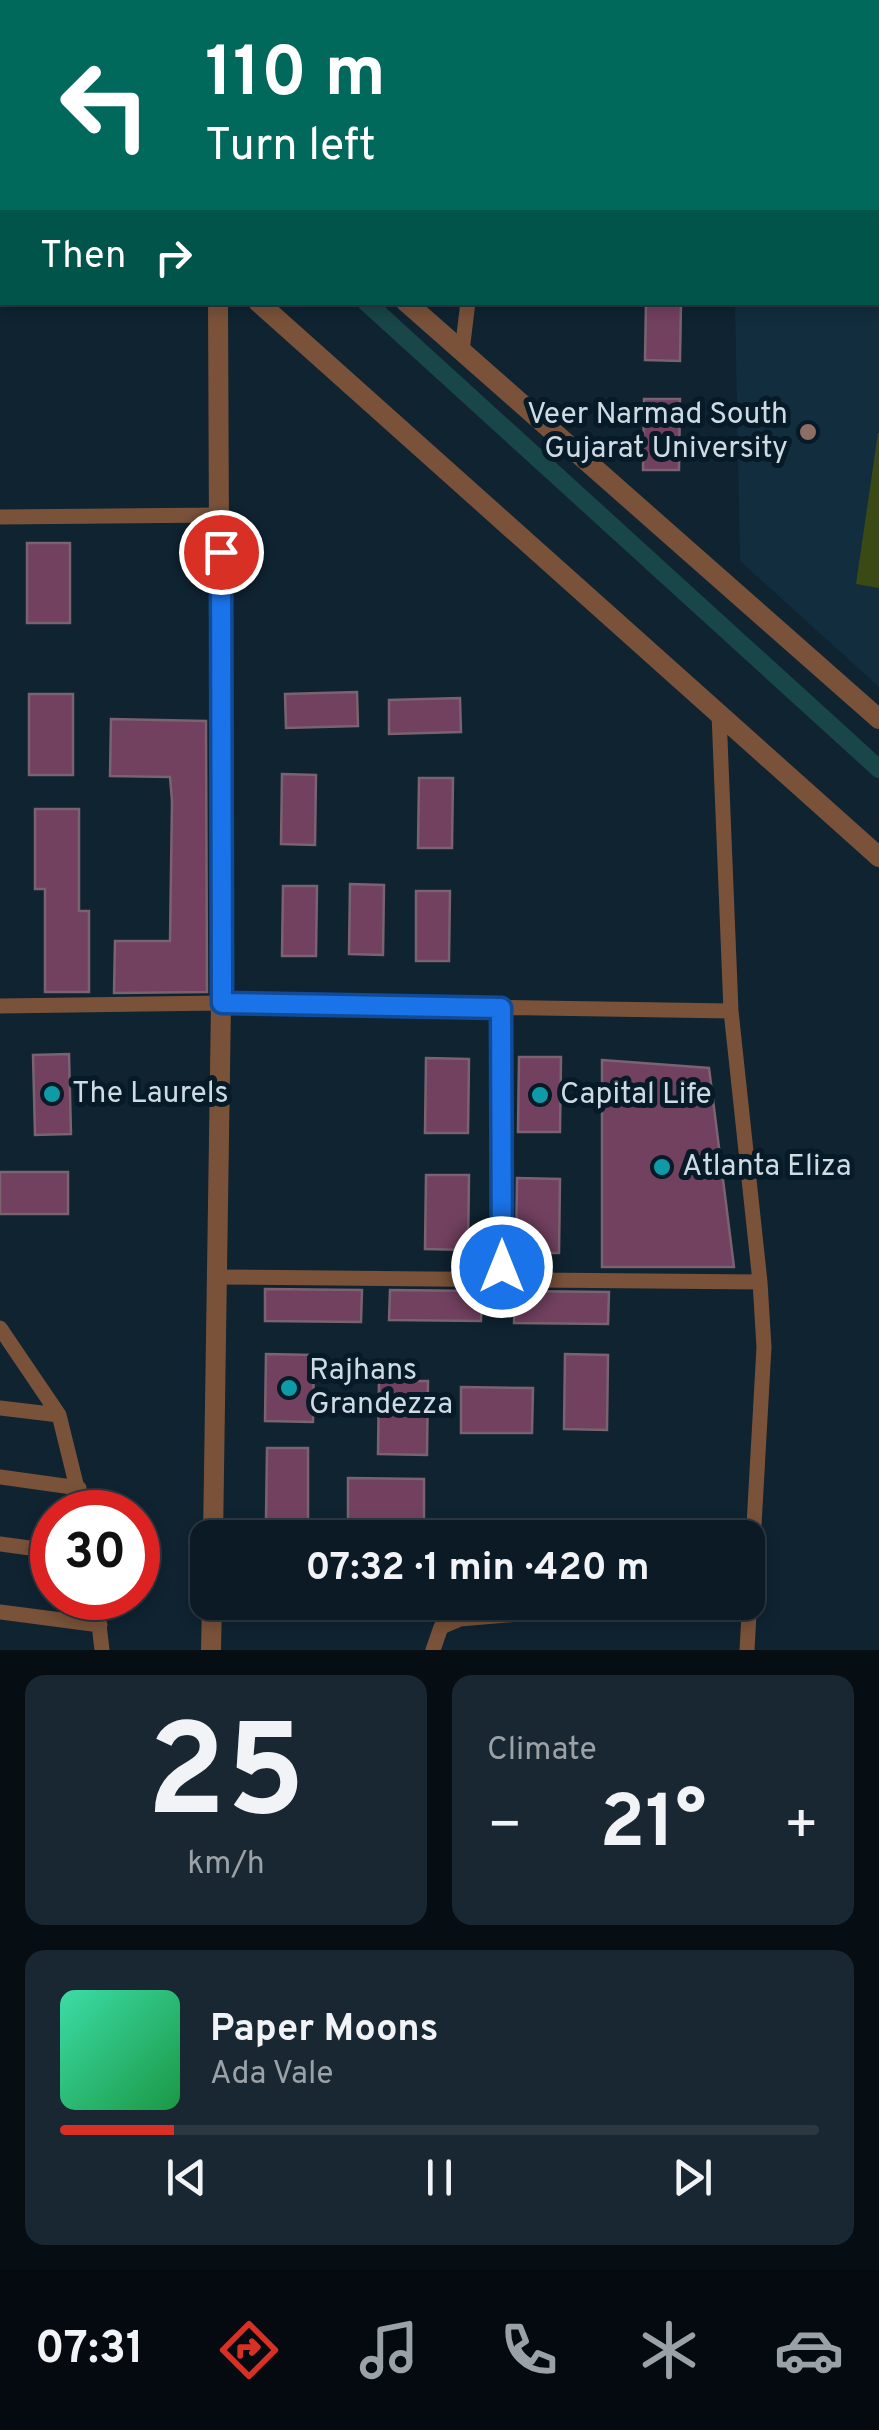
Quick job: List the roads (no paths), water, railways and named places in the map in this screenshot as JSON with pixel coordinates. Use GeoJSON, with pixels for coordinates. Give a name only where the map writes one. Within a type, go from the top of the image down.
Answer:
{"type":"FeatureCollection","features":[{"type":"Feature","properties":{"kind":"street"},"geometry":{"type":"LineString","coordinates":[[213,1520],[222,1003],[218,305]]}},
{"type":"Feature","properties":{"kind":"street"},"geometry":{"type":"LineString","coordinates":[[261,305],[879,857]]}},
{"type":"Feature","properties":{"kind":"street"},"geometry":{"type":"LineString","coordinates":[[409,305],[879,720]]}},
{"type":"Feature","properties":{"kind":"street"},"geometry":{"type":"LineString","coordinates":[[462,351],[468,305]]}},
{"type":"Feature","properties":{"kind":"street"},"geometry":{"type":"LineString","coordinates":[[0,517],[221,515]]}},
{"type":"Feature","properties":{"kind":"street"},"geometry":{"type":"LineString","coordinates":[[718,714],[731,1011],[764,1347],[754,1520]]}},
{"type":"Feature","properties":{"kind":"street"},"geometry":{"type":"LineString","coordinates":[[0,1006],[222,1003],[731,1011]]}},
{"type":"Feature","properties":{"kind":"street"},"geometry":{"type":"LineString","coordinates":[[501,1008],[502,1267]]}},
{"type":"Feature","properties":{"kind":"street"},"geometry":{"type":"LineString","coordinates":[[218,1277],[760,1282]]}},
{"type":"Feature","properties":{"kind":"street"},"geometry":{"type":"LineString","coordinates":[[0,1328],[5,1341],[58,1415],[79,1488],[0,1477]]}},
{"type":"Feature","properties":{"kind":"street"},"geometry":{"type":"LineString","coordinates":[[0,1408],[58,1415]]}},
{"type":"Feature","properties":{"kind":"street"},"geometry":{"type":"LineString","coordinates":[[0,1544],[30,1548]]}},
{"type":"Feature","properties":{"kind":"street"},"geometry":{"type":"LineString","coordinates":[[0,1612],[100,1625]]}},
{"type":"Feature","properties":{"kind":"street"},"geometry":{"type":"LineString","coordinates":[[99,1620],[102,1650]]}},
{"type":"Feature","properties":{"kind":"street"},"geometry":{"type":"LineString","coordinates":[[211,1650],[212,1620]]}},
{"type":"Feature","properties":{"kind":"street"},"geometry":{"type":"LineString","coordinates":[[433,1650],[441,1627],[458,1620]]}},
{"type":"Feature","properties":{"kind":"street"},"geometry":{"type":"LineString","coordinates":[[746,1650],[748,1620]]}},
{"type":"Feature","properties":{"kind":"waterway"},"geometry":{"type":"LineString","coordinates":[[369,305],[879,769]]}},
{"type":"Feature","properties":{"kind":"place","name":"Veer Narmad South Gujarat University"},"geometry":{"type":"Point","coordinates":[808,432]}},
{"type":"Feature","properties":{"kind":"place","name":"The Laurels"},"geometry":{"type":"Point","coordinates":[52,1094]}},
{"type":"Feature","properties":{"kind":"place","name":"Capital Life"},"geometry":{"type":"Point","coordinates":[540,1095]}},
{"type":"Feature","properties":{"kind":"place","name":"Atlanta Eliza"},"geometry":{"type":"Point","coordinates":[662,1167]}},
{"type":"Feature","properties":{"kind":"place","name":"Rajhans Grandezza"},"geometry":{"type":"Point","coordinates":[289,1388]}}]}
